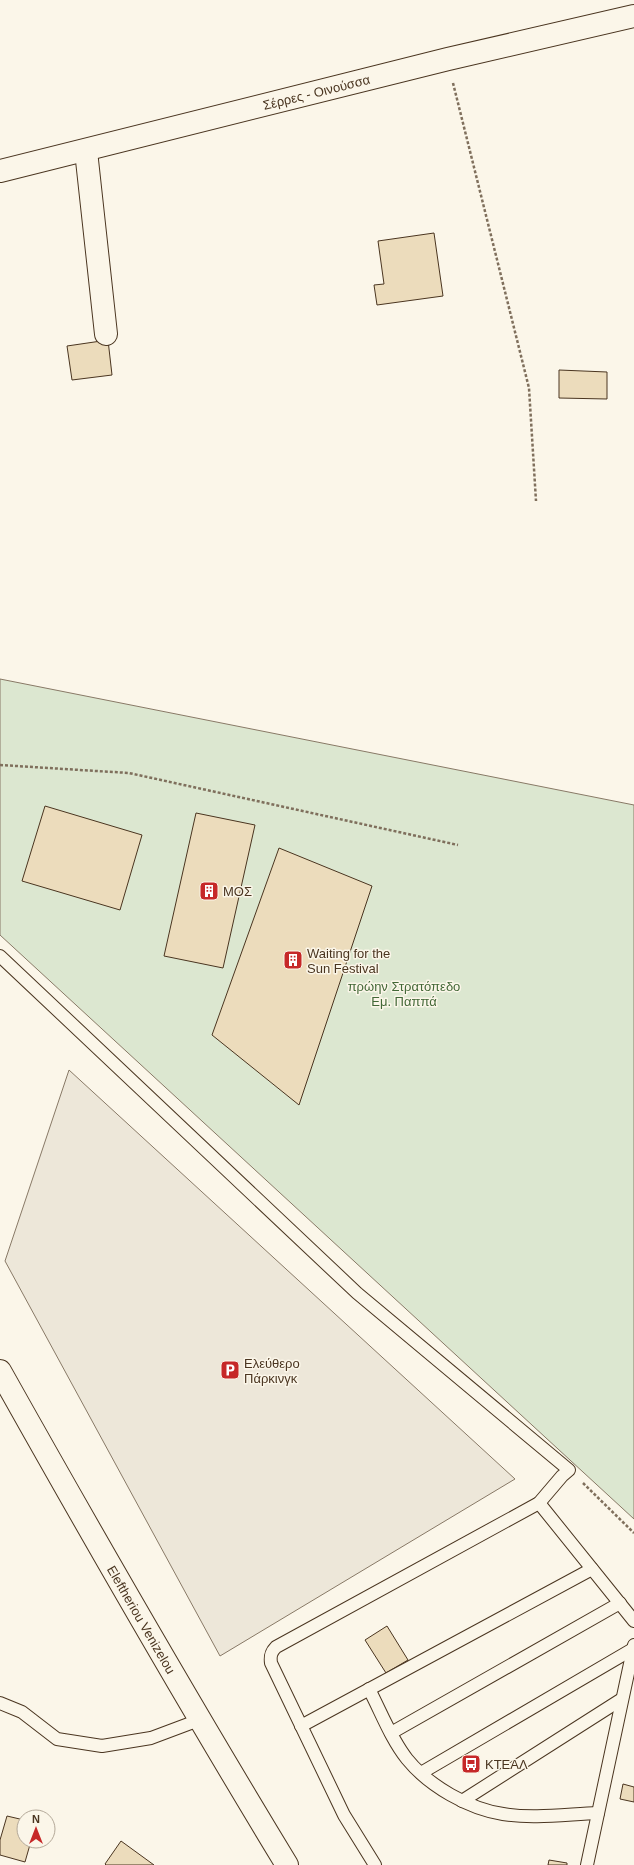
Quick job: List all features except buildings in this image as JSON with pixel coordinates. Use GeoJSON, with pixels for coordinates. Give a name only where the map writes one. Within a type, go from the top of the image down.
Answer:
{"type":"FeatureCollection","features":[{"type":"Feature","properties":{"kind":"street","name":"Σέρρες - Οινούσσα"},"geometry":{"type":"LineString","coordinates":[[0,171],[448,60],[634,16]]}},
{"type":"Feature","properties":{"kind":"street"},"geometry":{"type":"LineString","coordinates":[[86,150],[106,334]]}},
{"type":"Feature","properties":{"kind":"street","name":"Eleftheriou Venizelou"},"geometry":{"type":"LineString","coordinates":[[0,1371],[124,1592],[199,1720],[287,1865]]}},
{"type":"Feature","properties":{"kind":"lane"},"geometry":{"type":"LineString","coordinates":[[0,956],[357,1293],[569,1470],[539,1503],[276,1647],[272,1651],[271,1663],[301,1726],[344,1815],[375,1865]]}},
{"type":"Feature","properties":{"kind":"lane"},"geometry":{"type":"LineString","coordinates":[[539,1503],[634,1621]]}},
{"type":"Feature","properties":{"kind":"lane"},"geometry":{"type":"LineString","coordinates":[[301,1726],[592,1569]]}},
{"type":"Feature","properties":{"kind":"lane"},"geometry":{"type":"LineString","coordinates":[[391,1733],[620,1603]]}},
{"type":"Feature","properties":{"kind":"lane"},"geometry":{"type":"LineString","coordinates":[[422,1773],[633,1647]]}},
{"type":"Feature","properties":{"kind":"lane"},"geometry":{"type":"LineString","coordinates":[[587,1865],[633,1647]]}},
{"type":"Feature","properties":{"kind":"lane"},"geometry":{"type":"LineString","coordinates":[[369,1689],[391,1733],[407,1759],[430,1782],[462,1801],[503,1814],[545,1815],[598,1813]]}},
{"type":"Feature","properties":{"kind":"lane"},"geometry":{"type":"LineString","coordinates":[[462,1801],[622,1699]]}},
{"type":"Feature","properties":{"kind":"lane"},"geometry":{"type":"LineString","coordinates":[[0,1703],[22,1712],[57,1739],[102,1746],[151,1738],[199,1720]]}},
{"type":"Feature","properties":{"kind":"path"},"geometry":{"type":"LineString","coordinates":[[448,60],[529,388],[536,501]]}},
{"type":"Feature","properties":{"kind":"path"},"geometry":{"type":"LineString","coordinates":[[0,765],[129,773],[458,845]]}},
{"type":"Feature","properties":{"kind":"path"},"geometry":{"type":"LineString","coordinates":[[569,1470],[634,1533]]}},
{"type":"Feature","properties":{"kind":"green space","name":"πρώην Στρατόπεδο Εμ. Παππά"},"geometry":{"type":"Polygon","coordinates":[[[0,679],[634,805],[634,1519],[0,935],[0,679]]]}},
{"type":"Feature","properties":{"kind":"shaded area","name":"Ελεύθερο Πάρκινγκ"},"geometry":{"type":"Polygon","coordinates":[[[69,1070],[515,1479],[220,1656],[5,1261],[69,1070]]]}},
{"type":"Feature","properties":{"kind":"place","name":"ΜΟΣ"},"geometry":{"type":"Point","coordinates":[209,891]}},
{"type":"Feature","properties":{"kind":"place","name":"Waiting for the Sun Festival"},"geometry":{"type":"Point","coordinates":[293,960]}},
{"type":"Feature","properties":{"kind":"place","name":"Ελεύθερο Πάρκινγκ"},"geometry":{"type":"Point","coordinates":[230,1370]}},
{"type":"Feature","properties":{"kind":"place","name":"ΚΤΕΑΛ"},"geometry":{"type":"Point","coordinates":[471,1764]}}]}
